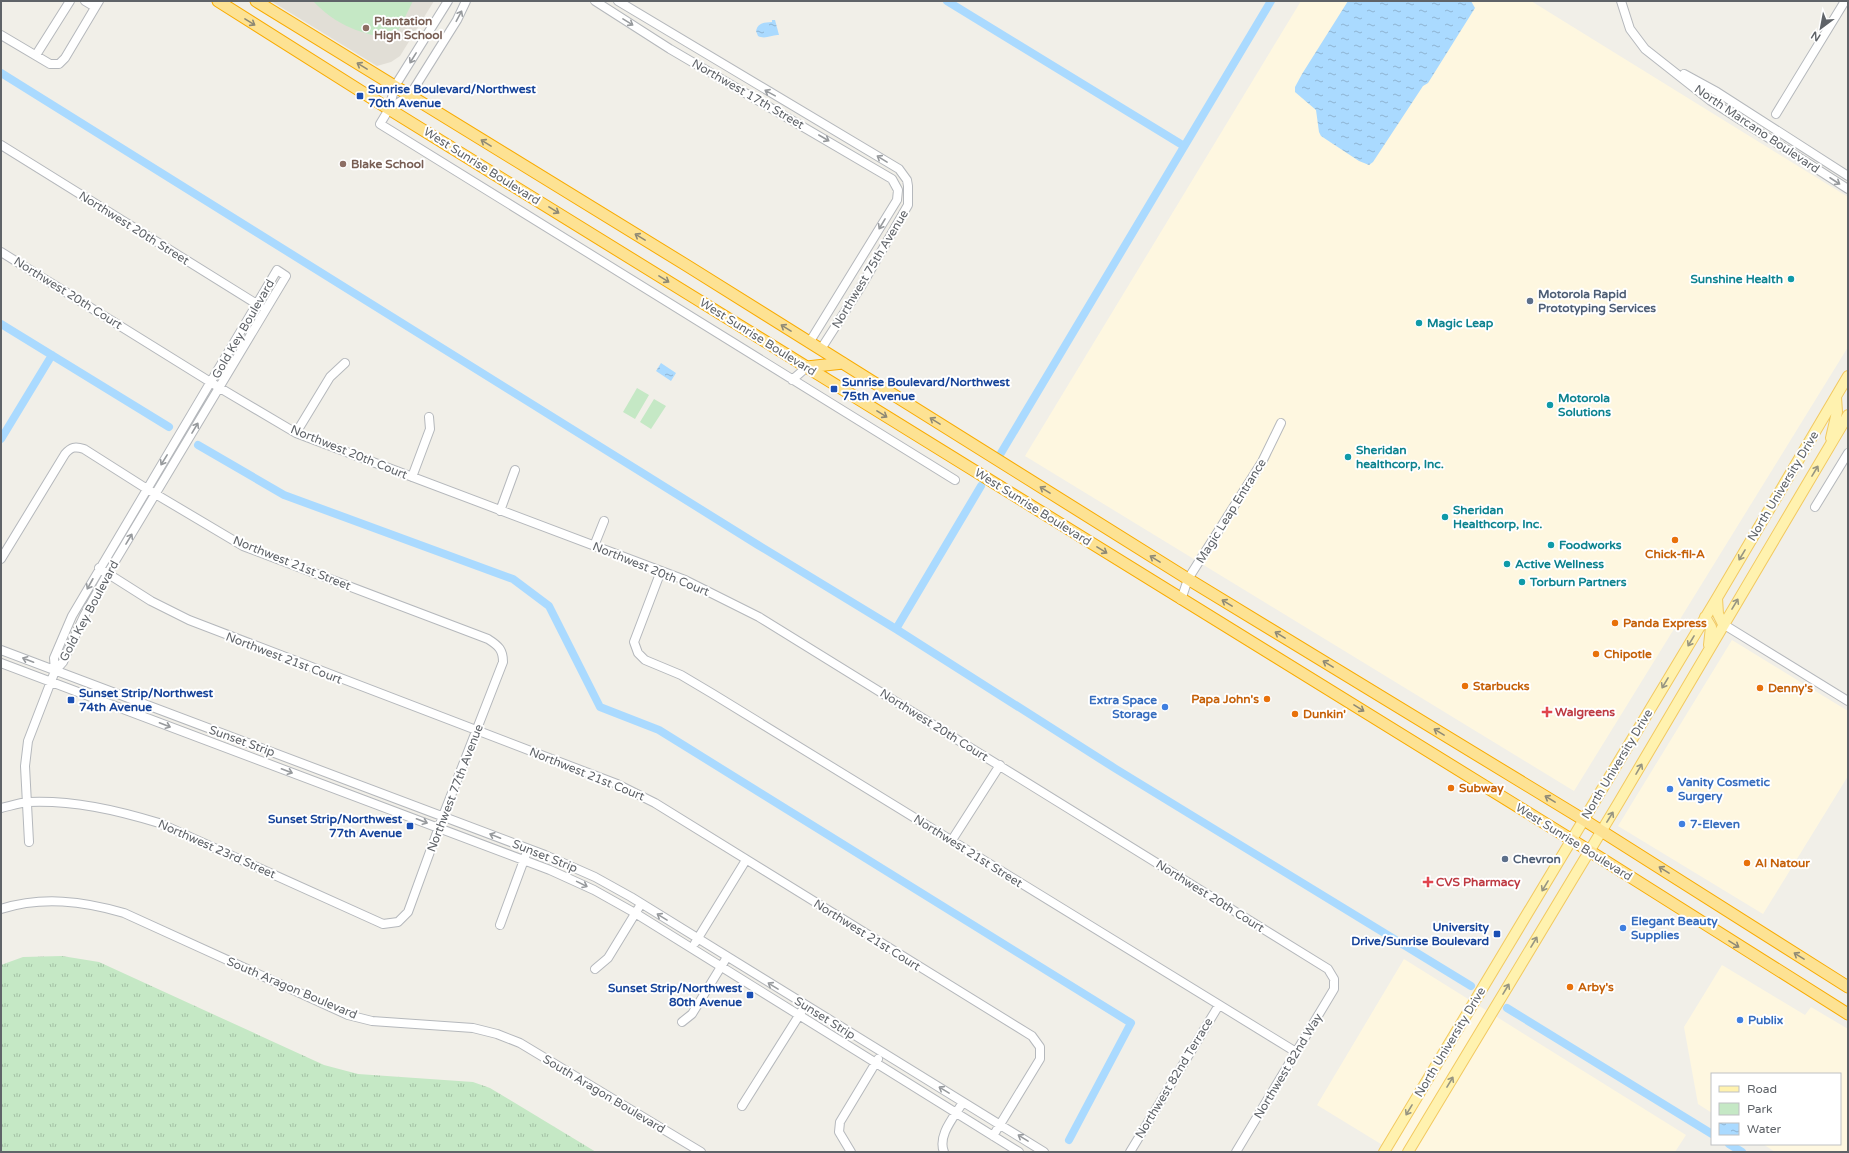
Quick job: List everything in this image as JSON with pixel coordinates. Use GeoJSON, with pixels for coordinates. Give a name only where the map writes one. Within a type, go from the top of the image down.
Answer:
{"type":"FeatureCollection","features":[{"type":"Feature","properties":{"kind":"highway","name":"West Sunrise Boulevard"},"geometry":{"type":"LineString","coordinates":[[218,1],[389,109],[1181,600],[1572,840],[1848,1014]]}},
{"type":"Feature","properties":{"kind":"highway","name":"West Sunrise Boulevard"},"geometry":{"type":"LineString","coordinates":[[256,1],[843,363],[1188,579],[1584,820],[1848,987]]}},
{"type":"Feature","properties":{"kind":"highway"},"geometry":{"type":"LineString","coordinates":[[807,367],[843,363]]}},
{"type":"Feature","properties":{"kind":"main road","name":"North University Drive"},"geometry":{"type":"LineString","coordinates":[[1384,1152],[1717,598],[1848,376]]}},
{"type":"Feature","properties":{"kind":"main road"},"geometry":{"type":"LineString","coordinates":[[1831,444],[1837,411],[1836,397]]}},
{"type":"Feature","properties":{"kind":"main road","name":"North University Drive"},"geometry":{"type":"LineString","coordinates":[[1408,1152],[1848,415]]}},
{"type":"Feature","properties":{"kind":"main road"},"geometry":{"type":"LineString","coordinates":[[1717,598],[1718,614],[1723,624]]}},
{"type":"Feature","properties":{"kind":"main road"},"geometry":{"type":"LineString","coordinates":[[1705,617],[1711,627],[1708,650]]}},
{"type":"Feature","properties":{"kind":"street"},"geometry":{"type":"LineString","coordinates":[[36,55],[70,1]]}},
{"type":"Feature","properties":{"kind":"street"},"geometry":{"type":"LineString","coordinates":[[1,35],[29,53],[36,55],[50,64],[54,65],[62,63],[97,4],[85,1]]}},
{"type":"Feature","properties":{"kind":"street"},"geometry":{"type":"LineString","coordinates":[[448,1],[395,86],[389,109],[380,124],[955,480]]}},
{"type":"Feature","properties":{"kind":"street"},"geometry":{"type":"LineString","coordinates":[[389,109],[410,95],[457,20],[466,1]]}},
{"type":"Feature","properties":{"kind":"street","name":"Northwest 17th Street"},"geometry":{"type":"LineString","coordinates":[[595,1],[677,52],[892,179],[898,190]]}},
{"type":"Feature","properties":{"kind":"street","name":"Northwest 17th Street"},"geometry":{"type":"LineString","coordinates":[[618,1],[756,85],[899,169],[907,180],[908,186]]}},
{"type":"Feature","properties":{"kind":"street","name":"North Marcano Boulevard"},"geometry":{"type":"LineString","coordinates":[[1621,1],[1630,29],[1645,49],[1711,101],[1848,189]]}},
{"type":"Feature","properties":{"kind":"street"},"geometry":{"type":"LineString","coordinates":[[1776,114],[1845,1]]}},
{"type":"Feature","properties":{"kind":"street","name":"North Marcano Boulevard"},"geometry":{"type":"LineString","coordinates":[[1667,66],[1717,92],[1848,176]]}},
{"type":"Feature","properties":{"kind":"street","name":"Northwest 20th Street"},"geometry":{"type":"LineString","coordinates":[[1,145],[266,310]]}},
{"type":"Feature","properties":{"kind":"street","name":"Northwest 75th Avenue"},"geometry":{"type":"LineString","coordinates":[[821,350],[862,285],[908,205],[908,186]]}},
{"type":"Feature","properties":{"kind":"street","name":"Northwest 75th Avenue"},"geometry":{"type":"LineString","coordinates":[[810,343],[897,200],[898,190]]}},
{"type":"Feature","properties":{"kind":"street","name":"Northwest 20th Court"},"geometry":{"type":"LineString","coordinates":[[1,252],[220,388],[296,433],[685,580],[759,617],[1328,969],[1334,979]]}},
{"type":"Feature","properties":{"kind":"street","name":"Gold Key Boulevard"},"geometry":{"type":"LineString","coordinates":[[29,842],[25,766],[28,741],[50,682],[55,671],[63,662],[84,616],[108,573],[286,276],[277,270],[212,382],[99,568],[72,616],[54,658],[55,671]]}},
{"type":"Feature","properties":{"kind":"street"},"geometry":{"type":"LineString","coordinates":[[296,433],[330,377],[345,363]]}},
{"type":"Feature","properties":{"kind":"street"},"geometry":{"type":"LineString","coordinates":[[792,380],[807,367]]}},
{"type":"Feature","properties":{"kind":"street"},"geometry":{"type":"LineString","coordinates":[[412,477],[430,429],[429,417]]}},
{"type":"Feature","properties":{"kind":"street","name":"Magic Leap Entrance"},"geometry":{"type":"LineString","coordinates":[[1181,600],[1188,579],[1262,462],[1282,423]]}},
{"type":"Feature","properties":{"kind":"street","name":"Northwest 21st Street"},"geometry":{"type":"LineString","coordinates":[[1,559],[65,454],[70,449],[76,447],[84,449],[155,494],[243,546],[488,639],[503,651]]}},
{"type":"Feature","properties":{"kind":"street"},"geometry":{"type":"LineString","coordinates":[[1815,507],[1848,453]]}},
{"type":"Feature","properties":{"kind":"street"},"geometry":{"type":"LineString","coordinates":[[500,511],[515,470]]}},
{"type":"Feature","properties":{"kind":"street"},"geometry":{"type":"LineString","coordinates":[[594,546],[604,521]]}},
{"type":"Feature","properties":{"kind":"street","name":"Northwest 21st Court"},"geometry":{"type":"LineString","coordinates":[[99,568],[151,601],[188,620],[623,788],[655,803],[1032,1036],[1040,1047],[1040,1059],[1001,1125]]}},
{"type":"Feature","properties":{"kind":"street","name":"Northwest 21st Street"},"geometry":{"type":"LineString","coordinates":[[662,572],[634,642],[638,653],[645,660],[680,675],[714,694],[1296,1052]]}},
{"type":"Feature","properties":{"kind":"street"},"geometry":{"type":"LineString","coordinates":[[1723,624],[1848,701]]}},
{"type":"Feature","properties":{"kind":"street","name":"Sunset Strip"},"geometry":{"type":"LineString","coordinates":[[1,650],[443,816],[595,877],[728,957],[805,1006],[1044,1152]]}},
{"type":"Feature","properties":{"kind":"street","name":"Northwest 77th Avenue"},"geometry":{"type":"LineString","coordinates":[[398,922],[408,912],[440,828],[443,816],[503,662],[503,651]]}},
{"type":"Feature","properties":{"kind":"street","name":"Sunset Strip"},"geometry":{"type":"LineString","coordinates":[[1,663],[440,828],[579,883],[635,913],[1019,1152]]}},
{"type":"Feature","properties":{"kind":"street"},"geometry":{"type":"LineString","coordinates":[[952,840],[1000,765]]}},
{"type":"Feature","properties":{"kind":"street","name":"Northwest 23rd Street"},"geometry":{"type":"LineString","coordinates":[[1,808],[27,802],[83,804],[123,812],[159,823],[383,924],[398,922]]}},
{"type":"Feature","properties":{"kind":"street"},"geometry":{"type":"LineString","coordinates":[[500,925],[528,849]]}},
{"type":"Feature","properties":{"kind":"street"},"geometry":{"type":"LineString","coordinates":[[691,949],[746,860]]}},
{"type":"Feature","properties":{"kind":"street","name":"South Aragon Boulevard"},"geometry":{"type":"LineString","coordinates":[[1,909],[29,903],[59,900],[95,905],[124,913],[348,1015],[372,1021],[473,1028],[497,1034],[520,1044],[701,1152]]}},
{"type":"Feature","properties":{"kind":"street"},"geometry":{"type":"LineString","coordinates":[[595,969],[608,958],[641,904]]}},
{"type":"Feature","properties":{"kind":"street"},"geometry":{"type":"LineString","coordinates":[[682,1022],[692,1014],[728,957]]}},
{"type":"Feature","properties":{"kind":"street","name":"Northwest 82nd Way"},"geometry":{"type":"LineString","coordinates":[[1236,1152],[1334,989],[1334,979]]}},
{"type":"Feature","properties":{"kind":"street","name":"Northwest 82nd Terrace"},"geometry":{"type":"LineString","coordinates":[[1130,1152],[1218,1005]]}},
{"type":"Feature","properties":{"kind":"street"},"geometry":{"type":"LineString","coordinates":[[742,1106],[805,1006]]}},
{"type":"Feature","properties":{"kind":"street"},"geometry":{"type":"LineString","coordinates":[[851,1152],[840,1132],[840,1122],[882,1053]]}},
{"type":"Feature","properties":{"kind":"street"},"geometry":{"type":"LineString","coordinates":[[944,1152],[942,1148],[942,1137],[964,1102]]}},
{"type":"Feature","properties":{"kind":"street"},"geometry":{"type":"LineString","coordinates":[[994,1136],[1001,1125]]}},
{"type":"Feature","properties":{"kind":"shaded area","name":"Plantation High School"},"geometry":{"type":"Polygon","coordinates":[[[271,1],[434,1],[400,56],[391,62],[377,66],[271,1]]]}},
{"type":"Feature","properties":{"kind":"shaded area"},"geometry":{"type":"Polygon","coordinates":[[[1301,1],[1531,1],[1848,197],[1848,347],[1574,791],[1025,456],[1301,1]]]}},
{"type":"Feature","properties":{"kind":"shaded area"},"geometry":{"type":"Polygon","coordinates":[[[1732,640],[1848,711],[1848,776],[1763,914],[1618,826],[1732,640]]]}},
{"type":"Feature","properties":{"kind":"shaded area"},"geometry":{"type":"Polygon","coordinates":[[[1404,959],[1686,1135],[1675,1152],[1394,1152],[1317,1105],[1404,959]]]}},
{"type":"Feature","properties":{"kind":"shaded area"},"geometry":{"type":"Polygon","coordinates":[[[1722,965],[1805,1015],[1811,1007],[1848,1029],[1848,1152],[1775,1152],[1764,1145],[1841,1145],[1841,1073],[1711,1073],[1711,1112],[1698,1104],[1684,1027],[1722,965]]]}},
{"type":"Feature","properties":{"kind":"green space"},"geometry":{"type":"Polygon","coordinates":[[[313,1],[413,1],[394,39],[371,35],[350,28],[340,23],[313,1]]]}},
{"type":"Feature","properties":{"kind":"green space"},"geometry":{"type":"Polygon","coordinates":[[[637,388],[649,395],[635,419],[623,412],[637,388]]]}},
{"type":"Feature","properties":{"kind":"green space"},"geometry":{"type":"Polygon","coordinates":[[[654,399],[666,406],[651,429],[640,422],[654,399]]]}},
{"type":"Feature","properties":{"kind":"green space"},"geometry":{"type":"Polygon","coordinates":[[[62,956],[99,962],[324,1065],[358,1074],[473,1082],[490,1088],[596,1152],[1,1152],[1,965],[23,957],[62,956]]]}},
{"type":"Feature","properties":{"kind":"water"},"geometry":{"type":"Polygon","coordinates":[[[1348,1],[1471,1],[1475,8],[1428,83],[1423,86],[1373,162],[1369,165],[1359,161],[1321,136],[1319,132],[1316,110],[1295,92],[1295,87],[1302,74],[1348,1]]]}},
{"type":"Feature","properties":{"kind":"water"},"geometry":{"type":"Polygon","coordinates":[[[772,20],[775,20],[779,35],[766,37],[758,36],[756,31],[758,26],[772,22],[772,20]]]}},
{"type":"Feature","properties":{"kind":"water"},"geometry":{"type":"Polygon","coordinates":[[[661,363],[676,373],[671,381],[656,371],[661,363]]]}},
{"type":"Feature","properties":{"kind":"waterway"},"geometry":{"type":"LineString","coordinates":[[947,1],[1184,146]]}},
{"type":"Feature","properties":{"kind":"waterway"},"geometry":{"type":"LineString","coordinates":[[1001,453],[1271,1]]}},
{"type":"Feature","properties":{"kind":"waterway"},"geometry":{"type":"LineString","coordinates":[[1,73],[758,545],[896,629],[1116,769],[1471,986]]}},
{"type":"Feature","properties":{"kind":"waterway"},"geometry":{"type":"LineString","coordinates":[[1,324],[169,427]]}},
{"type":"Feature","properties":{"kind":"waterway"},"geometry":{"type":"LineString","coordinates":[[1,439],[52,355]]}},
{"type":"Feature","properties":{"kind":"waterway"},"geometry":{"type":"LineString","coordinates":[[198,445],[284,495],[513,579],[549,606],[600,707],[659,730],[1131,1023],[1069,1140]]}},
{"type":"Feature","properties":{"kind":"waterway"},"geometry":{"type":"LineString","coordinates":[[896,629],[981,486]]}},
{"type":"Feature","properties":{"kind":"waterway"},"geometry":{"type":"LineString","coordinates":[[1507,1008],[1711,1133]]}},
{"type":"Feature","properties":{"kind":"waterway"},"geometry":{"type":"LineString","coordinates":[[1731,1145],[1742,1152]]}},
{"type":"Feature","properties":{"kind":"place","name":"Plantation High School"},"geometry":{"type":"Point","coordinates":[366,28]}},
{"type":"Feature","properties":{"kind":"place","name":"Sunrise Boulevard/Northwest 70th Avenue"},"geometry":{"type":"Point","coordinates":[360,96]}},
{"type":"Feature","properties":{"kind":"place","name":"Blake School"},"geometry":{"type":"Point","coordinates":[343,164]}},
{"type":"Feature","properties":{"kind":"place","name":"Sunshine Health"},"geometry":{"type":"Point","coordinates":[1791,279]}},
{"type":"Feature","properties":{"kind":"place","name":"Motorola Rapid Prototyping Services"},"geometry":{"type":"Point","coordinates":[1530,301]}},
{"type":"Feature","properties":{"kind":"place","name":"Magic Leap"},"geometry":{"type":"Point","coordinates":[1419,323]}},
{"type":"Feature","properties":{"kind":"place","name":"Sunrise Boulevard/Northwest 75th Avenue"},"geometry":{"type":"Point","coordinates":[834,389]}},
{"type":"Feature","properties":{"kind":"place","name":"Motorola Solutions"},"geometry":{"type":"Point","coordinates":[1550,405]}},
{"type":"Feature","properties":{"kind":"place","name":"Sheridan healthcorp, Inc."},"geometry":{"type":"Point","coordinates":[1348,457]}},
{"type":"Feature","properties":{"kind":"place","name":"Sheridan Healthcorp, Inc."},"geometry":{"type":"Point","coordinates":[1445,517]}},
{"type":"Feature","properties":{"kind":"place","name":"Chick-fil-A"},"geometry":{"type":"Point","coordinates":[1675,540]}},
{"type":"Feature","properties":{"kind":"place","name":"Foodworks"},"geometry":{"type":"Point","coordinates":[1551,545]}},
{"type":"Feature","properties":{"kind":"place","name":"Active Wellness"},"geometry":{"type":"Point","coordinates":[1507,564]}},
{"type":"Feature","properties":{"kind":"place","name":"Torburn Partners"},"geometry":{"type":"Point","coordinates":[1522,582]}},
{"type":"Feature","properties":{"kind":"place","name":"Panda Express"},"geometry":{"type":"Point","coordinates":[1615,623]}},
{"type":"Feature","properties":{"kind":"place","name":"Chipotle"},"geometry":{"type":"Point","coordinates":[1596,654]}},
{"type":"Feature","properties":{"kind":"place","name":"Starbucks"},"geometry":{"type":"Point","coordinates":[1465,686]}},
{"type":"Feature","properties":{"kind":"place","name":"Denny's"},"geometry":{"type":"Point","coordinates":[1760,688]}},
{"type":"Feature","properties":{"kind":"place","name":"Papa John's"},"geometry":{"type":"Point","coordinates":[1267,699]}},
{"type":"Feature","properties":{"kind":"place","name":"Sunset Strip/Northwest 74th Avenue"},"geometry":{"type":"Point","coordinates":[71,700]}},
{"type":"Feature","properties":{"kind":"place","name":"Extra Space Storage"},"geometry":{"type":"Point","coordinates":[1165,707]}},
{"type":"Feature","properties":{"kind":"place","name":"Walgreens"},"geometry":{"type":"Point","coordinates":[1547,712]}},
{"type":"Feature","properties":{"kind":"place","name":"Dunkin'"},"geometry":{"type":"Point","coordinates":[1295,714]}},
{"type":"Feature","properties":{"kind":"place","name":"Subway"},"geometry":{"type":"Point","coordinates":[1451,788]}},
{"type":"Feature","properties":{"kind":"place","name":"Vanity Cosmetic Surgery"},"geometry":{"type":"Point","coordinates":[1670,789]}},
{"type":"Feature","properties":{"kind":"place","name":"7-Eleven"},"geometry":{"type":"Point","coordinates":[1682,824]}},
{"type":"Feature","properties":{"kind":"place","name":"Sunset Strip/Northwest 77th Avenue"},"geometry":{"type":"Point","coordinates":[410,826]}},
{"type":"Feature","properties":{"kind":"place","name":"Chevron"},"geometry":{"type":"Point","coordinates":[1505,859]}},
{"type":"Feature","properties":{"kind":"place","name":"Al Natour"},"geometry":{"type":"Point","coordinates":[1747,863]}},
{"type":"Feature","properties":{"kind":"place","name":"CVS Pharmacy"},"geometry":{"type":"Point","coordinates":[1428,882]}},
{"type":"Feature","properties":{"kind":"place","name":"Elegant Beauty Supplies"},"geometry":{"type":"Point","coordinates":[1623,928]}},
{"type":"Feature","properties":{"kind":"place","name":"University Drive/Sunrise Boulevard"},"geometry":{"type":"Point","coordinates":[1497,934]}},
{"type":"Feature","properties":{"kind":"place","name":"Arby's"},"geometry":{"type":"Point","coordinates":[1570,987]}},
{"type":"Feature","properties":{"kind":"place","name":"Sunset Strip/Northwest 80th Avenue"},"geometry":{"type":"Point","coordinates":[750,995]}},
{"type":"Feature","properties":{"kind":"place","name":"Publix"},"geometry":{"type":"Point","coordinates":[1740,1020]}}]}
